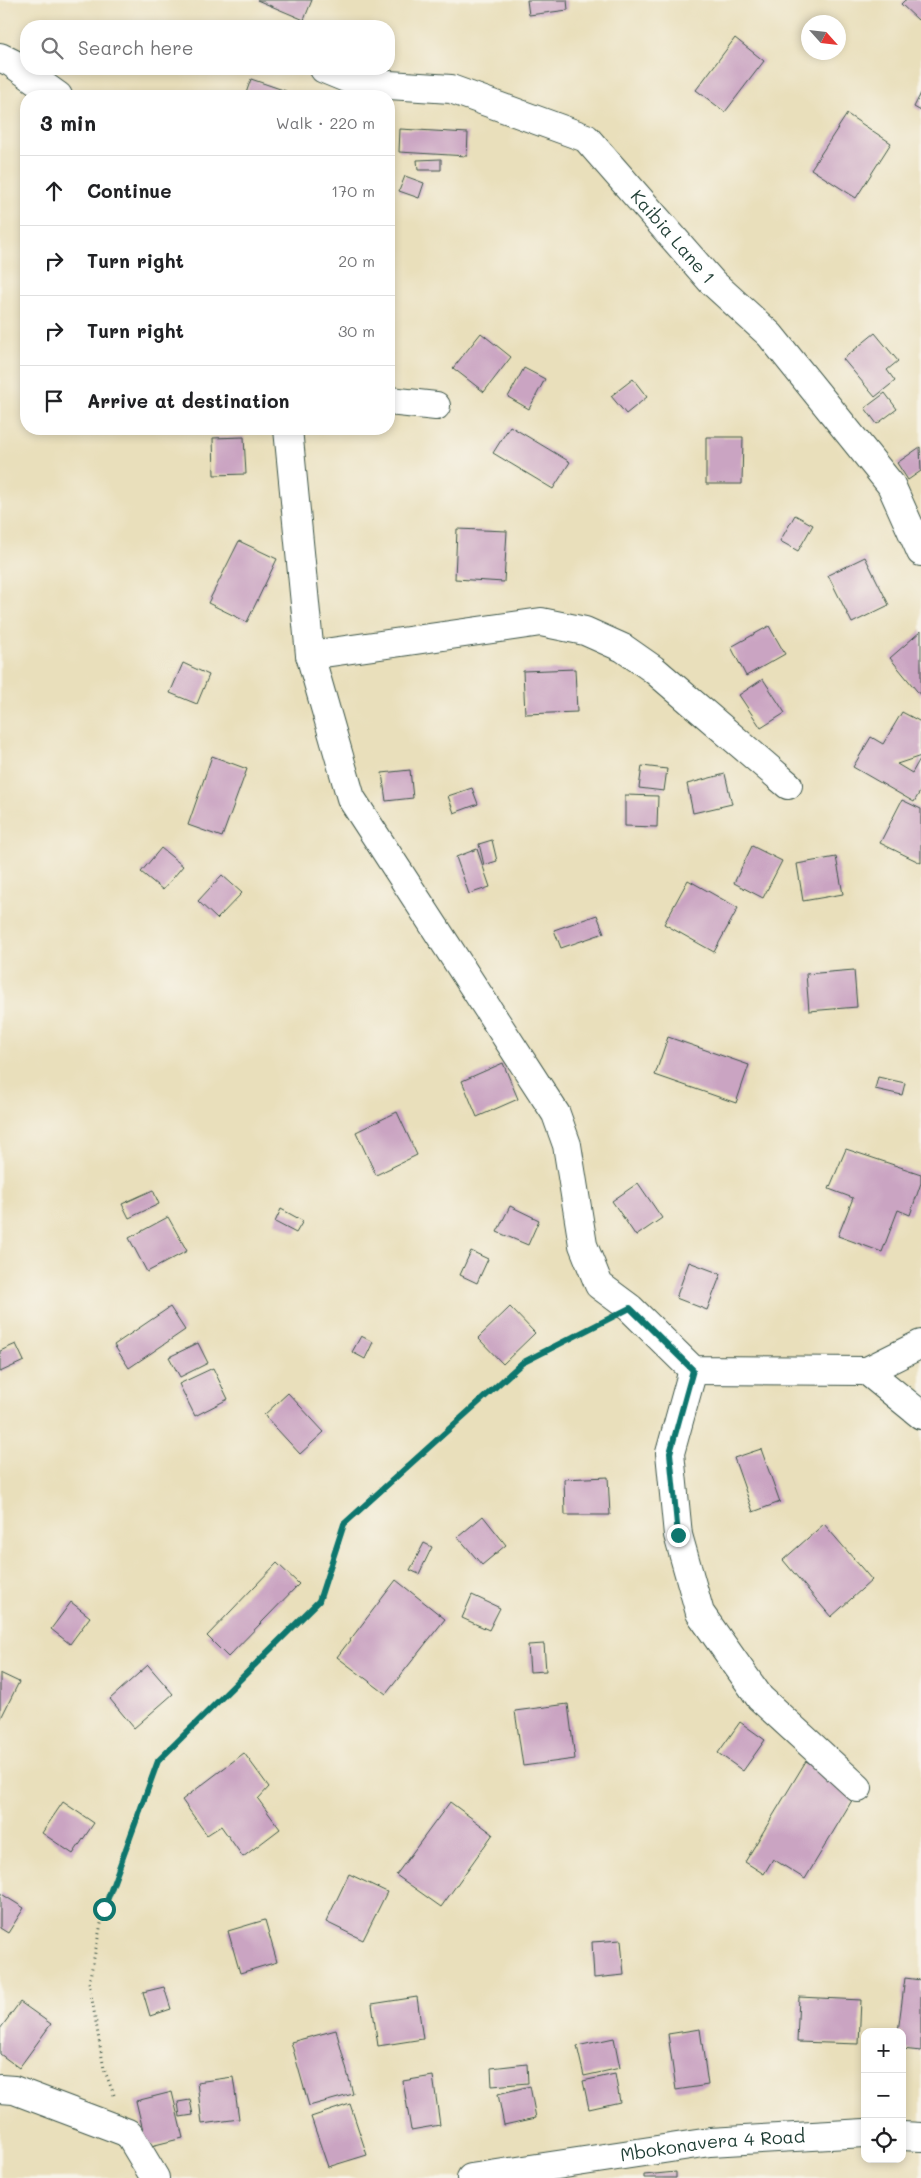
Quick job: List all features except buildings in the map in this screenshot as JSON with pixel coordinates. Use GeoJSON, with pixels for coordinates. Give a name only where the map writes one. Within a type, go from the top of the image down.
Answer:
{"type":"FeatureCollection","features":[{"type":"Feature","properties":{"kind":"street"},"geometry":{"type":"LineString","coordinates":[[0,57],[20,69]]}},
{"type":"Feature","properties":{"kind":"street"},"geometry":{"type":"LineString","coordinates":[[29,75],[50,90]]}},
{"type":"Feature","properties":{"kind":"street","name":"Kaibia Lane 1"},"geometry":{"type":"LineString","coordinates":[[338,75],[358,84],[451,89],[586,138],[712,282],[776,343],[890,485],[921,552]]}},
{"type":"Feature","properties":{"kind":"street"},"geometry":{"type":"LineString","coordinates":[[395,402],[436,406]]}},
{"type":"Feature","properties":{"kind":"street"},"geometry":{"type":"LineString","coordinates":[[289,435],[310,655],[351,798],[556,1114],[568,1145],[583,1245],[598,1285],[630,1308],[693,1370],[866,1370],[921,1344]]}},
{"type":"Feature","properties":{"kind":"street"},"geometry":{"type":"LineString","coordinates":[[310,655],[541,622],[585,631],[623,648],[653,669],[788,785]]}},
{"type":"Feature","properties":{"kind":"street"},"geometry":{"type":"LineString","coordinates":[[693,1370],[670,1453],[678,1535],[700,1613],[760,1698],[858,1788]]}},
{"type":"Feature","properties":{"kind":"street"},"geometry":{"type":"LineString","coordinates":[[866,1370],[921,1415]]}},
{"type":"Feature","properties":{"kind":"street"},"geometry":{"type":"LineString","coordinates":[[0,2089],[14,2090],[128,2133],[154,2178]]}},
{"type":"Feature","properties":{"kind":"street","name":"Mbokonavera 4 Road"},"geometry":{"type":"LineString","coordinates":[[471,2178],[710,2142],[861,2133]]}},
{"type":"Feature","properties":{"kind":"street"},"geometry":{"type":"LineString","coordinates":[[906,2136],[921,2137]]}},
{"type":"Feature","properties":{"kind":"path"},"geometry":{"type":"LineString","coordinates":[[128,2133],[104,2069],[89,1982],[104,1909],[158,1761],[319,1601],[344,1524],[522,1363],[630,1308]]}},
{"type":"Feature","properties":{"kind":"route"},"geometry":{"type":"LineString","coordinates":[[104,1909],[158,1761],[319,1601],[344,1524],[522,1363],[630,1308],[693,1370],[670,1453],[678,1535]]}}]}
